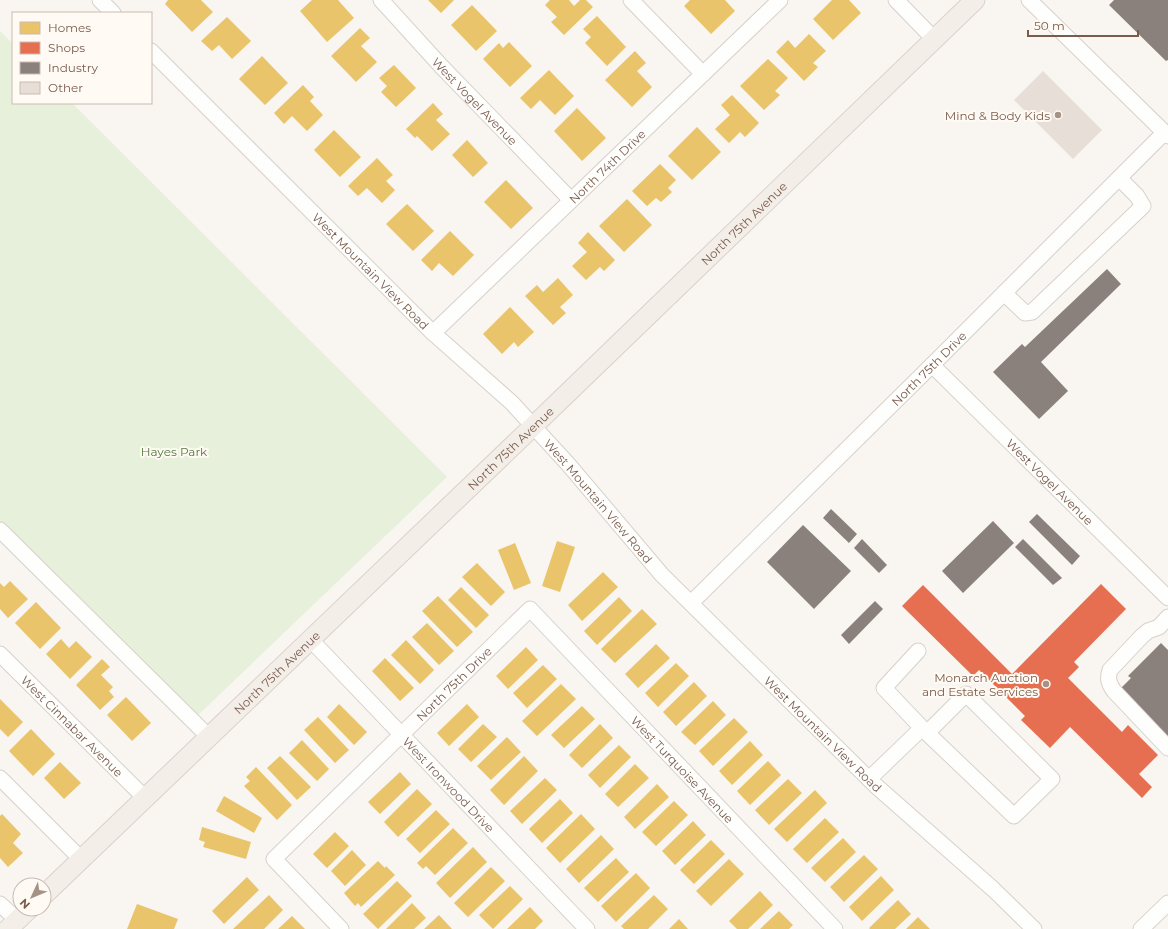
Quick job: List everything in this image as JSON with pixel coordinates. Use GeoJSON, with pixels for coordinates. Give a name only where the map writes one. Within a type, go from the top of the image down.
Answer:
{"type":"FeatureCollection","features":[{"type":"Feature","properties":{"kind":"main road","name":"North 75th Avenue"},"geometry":{"type":"LineString","coordinates":[[52,886],[975,0]]}},
{"type":"Feature","properties":{"kind":"street"},"geometry":{"type":"LineString","coordinates":[[100,0],[112,12]]}},
{"type":"Feature","properties":{"kind":"street","name":"West Vogel Avenue"},"geometry":{"type":"LineString","coordinates":[[381,0],[441,66],[571,200]]}},
{"type":"Feature","properties":{"kind":"street"},"geometry":{"type":"LineString","coordinates":[[631,0],[703,74]]}},
{"type":"Feature","properties":{"kind":"street","name":"North 74th Drive"},"geometry":{"type":"LineString","coordinates":[[434,333],[780,0]]}},
{"type":"Feature","properties":{"kind":"street"},"geometry":{"type":"LineString","coordinates":[[896,0],[935,40]]}},
{"type":"Feature","properties":{"kind":"street"},"geometry":{"type":"LineString","coordinates":[[1029,0],[1166,134]]}},
{"type":"Feature","properties":{"kind":"street","name":"West Mountain View Road"},"geometry":{"type":"LineString","coordinates":[[152,52],[434,333],[512,403],[568,464],[662,575],[869,779],[993,890],[1034,929]]}},
{"type":"Feature","properties":{"kind":"street","name":"North 75th Drive"},"geometry":{"type":"LineString","coordinates":[[691,603],[1119,178],[1166,134]]}},
{"type":"Feature","properties":{"kind":"street"},"geometry":{"type":"LineString","coordinates":[[1004,293],[1025,313],[1032,312],[1143,206],[1137,196],[1119,178]]}},
{"type":"Feature","properties":{"kind":"street","name":"West Vogel Avenue"},"geometry":{"type":"LineString","coordinates":[[932,365],[1168,598]]}},
{"type":"Feature","properties":{"kind":"street"},"geometry":{"type":"LineString","coordinates":[[0,530],[209,737]]}},
{"type":"Feature","properties":{"kind":"street","name":"North 75th Drive"},"geometry":{"type":"LineString","coordinates":[[341,929],[274,859],[530,610]]}},
{"type":"Feature","properties":{"kind":"street","name":"West Turquoise Avenue"},"geometry":{"type":"LineString","coordinates":[[530,610],[835,929]]}},
{"type":"Feature","properties":{"kind":"street"},"geometry":{"type":"LineString","coordinates":[[1168,618],[1159,628],[1148,631],[1142,636],[1110,670],[1108,676],[1109,683],[1114,692],[1168,748]]}},
{"type":"Feature","properties":{"kind":"street","name":"West Ironwood Drive"},"geometry":{"type":"LineString","coordinates":[[310,639],[588,929]]}},
{"type":"Feature","properties":{"kind":"street"},"geometry":{"type":"LineString","coordinates":[[869,779],[924,730],[966,694],[1052,779],[1014,816],[924,730],[884,688],[918,651]]}},
{"type":"Feature","properties":{"kind":"street","name":"West Cinnabar Avenue"},"geometry":{"type":"LineString","coordinates":[[0,654],[145,798]]}},
{"type":"Feature","properties":{"kind":"street"},"geometry":{"type":"LineString","coordinates":[[0,778],[81,859]]}},
{"type":"Feature","properties":{"kind":"street"},"geometry":{"type":"LineString","coordinates":[[1141,929],[1168,903]]}},
{"type":"Feature","properties":{"kind":"street"},"geometry":{"type":"LineString","coordinates":[[0,904],[18,919]]}},
{"type":"Feature","properties":{"kind":"green space","name":"Hayes Park"},"geometry":{"type":"Polygon","coordinates":[[[0,31],[12,43],[12,104],[73,104],[447,477],[195,718],[0,523],[0,31]]]}},
{"type":"Feature","properties":{"kind":"building: Homes"},"geometry":{"type":"Polygon","coordinates":[[[168,0],[201,0],[213,12],[192,32],[165,4],[168,0]]]}},
{"type":"Feature","properties":{"kind":"building: Homes"},"geometry":{"type":"Polygon","coordinates":[[[312,0],[338,0],[354,18],[327,42],[300,11],[312,0]]]}},
{"type":"Feature","properties":{"kind":"building: Homes"},"geometry":{"type":"Polygon","coordinates":[[[428,0],[454,0],[441,13],[428,0]]]}},
{"type":"Feature","properties":{"kind":"building: Homes"},"geometry":{"type":"Polygon","coordinates":[[[550,0],[569,0],[574,6],[580,0],[586,0],[593,7],[564,35],[551,22],[557,17],[545,5],[550,0]]]}},
{"type":"Feature","properties":{"kind":"building: Homes"},"geometry":{"type":"Polygon","coordinates":[[[690,0],[725,0],[735,11],[711,34],[684,6],[690,0]]]}},
{"type":"Feature","properties":{"kind":"building: Homes"},"geometry":{"type":"Polygon","coordinates":[[[832,0],[849,0],[861,13],[833,40],[813,19],[832,0]]]}},
{"type":"Feature","properties":{"kind":"building: Homes"},"geometry":{"type":"Polygon","coordinates":[[[472,5],[497,31],[476,51],[451,25],[472,5]]]}},
{"type":"Feature","properties":{"kind":"building: Homes"},"geometry":{"type":"Polygon","coordinates":[[[597,16],[626,47],[607,66],[585,43],[591,37],[583,29],[597,16]]]}},
{"type":"Feature","properties":{"kind":"building: Homes"},"geometry":{"type":"Polygon","coordinates":[[[227,17],[251,41],[232,59],[219,45],[212,51],[201,41],[227,17]]]}},
{"type":"Feature","properties":{"kind":"building: Homes"},"geometry":{"type":"Polygon","coordinates":[[[360,28],[370,38],[361,46],[377,62],[356,82],[331,56],[360,28]]]}},
{"type":"Feature","properties":{"kind":"building: Homes"},"geometry":{"type":"Polygon","coordinates":[[[809,34],[826,51],[813,63],[818,67],[804,81],[776,52],[788,40],[795,48],[809,34]]]}},
{"type":"Feature","properties":{"kind":"building: Homes"},"geometry":{"type":"Polygon","coordinates":[[[509,42],[532,66],[510,87],[483,59],[499,43],[503,48],[509,42]]]}},
{"type":"Feature","properties":{"kind":"building: Homes"},"geometry":{"type":"Polygon","coordinates":[[[635,51],[646,63],[637,71],[652,87],[632,107],[605,80],[635,51]]]}},
{"type":"Feature","properties":{"kind":"building: Homes"},"geometry":{"type":"Polygon","coordinates":[[[262,56],[288,83],[265,105],[239,79],[262,56]]]}},
{"type":"Feature","properties":{"kind":"building: Homes"},"geometry":{"type":"Polygon","coordinates":[[[768,59],[788,78],[775,91],[780,95],[764,110],[740,86],[768,59]]]}},
{"type":"Feature","properties":{"kind":"building: Homes"},"geometry":{"type":"Polygon","coordinates":[[[394,65],[416,88],[396,107],[381,92],[387,86],[379,78],[394,65]]]}},
{"type":"Feature","properties":{"kind":"building: Homes"},"geometry":{"type":"Polygon","coordinates":[[[549,70],[574,96],[555,115],[540,100],[531,109],[520,98],[549,70]]]}},
{"type":"Feature","properties":{"kind":"building: Homes"},"geometry":{"type":"Polygon","coordinates":[[[303,85],[314,97],[310,101],[323,115],[307,131],[292,116],[284,124],[274,113],[303,85]]]}},
{"type":"Feature","properties":{"kind":"building: Homes"},"geometry":{"type":"Polygon","coordinates":[[[732,95],[759,123],[745,137],[740,132],[729,143],[715,129],[730,115],[721,105],[732,95]]]}},
{"type":"Feature","properties":{"kind":"building: Homes"},"geometry":{"type":"Polygon","coordinates":[[[433,103],[443,114],[436,120],[450,134],[432,151],[417,136],[415,138],[406,129],[433,103]]]}},
{"type":"Feature","properties":{"kind":"building: Homes"},"geometry":{"type":"Polygon","coordinates":[[[577,108],[606,138],[582,161],[554,131],[577,108]]]}},
{"type":"Feature","properties":{"kind":"building: Homes"},"geometry":{"type":"Polygon","coordinates":[[[697,127],[721,152],[692,180],[668,156],[697,127]]]}},
{"type":"Feature","properties":{"kind":"building: Homes"},"geometry":{"type":"Polygon","coordinates":[[[334,130],[361,157],[340,177],[314,150],[334,130]]]}},
{"type":"Feature","properties":{"kind":"building: Homes"},"geometry":{"type":"Polygon","coordinates":[[[467,140],[488,163],[473,177],[452,155],[467,140]]]}},
{"type":"Feature","properties":{"kind":"building: Homes"},"geometry":{"type":"Polygon","coordinates":[[[377,158],[393,175],[386,181],[395,190],[382,203],[367,188],[358,196],[348,186],[377,158]]]}},
{"type":"Feature","properties":{"kind":"building: Homes"},"geometry":{"type":"Polygon","coordinates":[[[660,164],[676,180],[668,188],[672,192],[661,202],[656,198],[647,206],[632,191],[660,164]]]}},
{"type":"Feature","properties":{"kind":"building: Homes"},"geometry":{"type":"Polygon","coordinates":[[[506,180],[533,208],[511,229],[484,202],[506,180]]]}},
{"type":"Feature","properties":{"kind":"building: Homes"},"geometry":{"type":"Polygon","coordinates":[[[627,199],[652,225],[624,252],[599,226],[627,199]]]}},
{"type":"Feature","properties":{"kind":"building: Homes"},"geometry":{"type":"Polygon","coordinates":[[[407,204],[434,231],[413,251],[386,224],[407,204]]]}},
{"type":"Feature","properties":{"kind":"building: Homes"},"geometry":{"type":"Polygon","coordinates":[[[450,231],[474,255],[453,276],[439,263],[432,271],[421,260],[450,231]]]}},
{"type":"Feature","properties":{"kind":"building: Homes"},"geometry":{"type":"Polygon","coordinates":[[[588,232],[615,260],[604,271],[600,267],[586,280],[572,266],[587,252],[578,243],[588,232]]]}},
{"type":"Feature","properties":{"kind":"building: Homes"},"geometry":{"type":"Polygon","coordinates":[[[558,278],[573,295],[560,307],[566,313],[553,325],[525,296],[537,285],[543,292],[558,278]]]}},
{"type":"Feature","properties":{"kind":"building: Homes"},"geometry":{"type":"Polygon","coordinates":[[[510,307],[534,332],[518,347],[514,342],[502,354],[483,334],[510,307]]]}},
{"type":"Feature","properties":{"kind":"building: Homes"},"geometry":{"type":"Polygon","coordinates":[[[557,541],[575,547],[560,592],[542,586],[557,541]]]}},
{"type":"Feature","properties":{"kind":"building: Homes"},"geometry":{"type":"Polygon","coordinates":[[[515,543],[531,583],[514,590],[498,550],[515,543]]]}},
{"type":"Feature","properties":{"kind":"building: Homes"},"geometry":{"type":"Polygon","coordinates":[[[477,563],[505,592],[491,606],[462,577],[477,563]]]}},
{"type":"Feature","properties":{"kind":"building: Homes"},"geometry":{"type":"Polygon","coordinates":[[[603,572],[618,587],[582,621],[568,605],[603,572]]]}},
{"type":"Feature","properties":{"kind":"building: Homes"},"geometry":{"type":"Polygon","coordinates":[[[10,581],[28,599],[8,618],[0,609],[0,583],[4,587],[10,581]]]}},
{"type":"Feature","properties":{"kind":"building: Homes"},"geometry":{"type":"Polygon","coordinates":[[[461,587],[489,615],[476,628],[448,600],[461,587]]]}},
{"type":"Feature","properties":{"kind":"building: Homes"},"geometry":{"type":"Polygon","coordinates":[[[438,596],[473,632],[457,647],[422,611],[438,596]]]}},
{"type":"Feature","properties":{"kind":"building: Homes"},"geometry":{"type":"Polygon","coordinates":[[[619,597],[632,611],[597,645],[584,631],[619,597]]]}},
{"type":"Feature","properties":{"kind":"building: Homes"},"geometry":{"type":"Polygon","coordinates":[[[36,602],[61,628],[40,649],[15,623],[36,602]]]}},
{"type":"Feature","properties":{"kind":"building: Homes"},"geometry":{"type":"Polygon","coordinates":[[[642,609],[657,624],[615,663],[601,649],[642,609]]]}},
{"type":"Feature","properties":{"kind":"building: Homes"},"geometry":{"type":"Polygon","coordinates":[[[427,623],[454,651],[439,665],[412,637],[427,623]]]}},
{"type":"Feature","properties":{"kind":"building: Homes"},"geometry":{"type":"Polygon","coordinates":[[[61,639],[69,648],[76,641],[92,657],[70,679],[46,654],[61,639]]]}},
{"type":"Feature","properties":{"kind":"building: Homes"},"geometry":{"type":"Polygon","coordinates":[[[406,640],[434,670],[420,684],[391,655],[406,640]]]}},
{"type":"Feature","properties":{"kind":"building: Homes"},"geometry":{"type":"Polygon","coordinates":[[[656,644],[670,658],[638,688],[625,674],[656,644]]]}},
{"type":"Feature","properties":{"kind":"building: Homes"},"geometry":{"type":"Polygon","coordinates":[[[526,647],[538,660],[508,689],[496,676],[526,647]]]}},
{"type":"Feature","properties":{"kind":"building: Homes"},"geometry":{"type":"Polygon","coordinates":[[[385,658],[414,688],[400,701],[372,671],[385,658]]]}},
{"type":"Feature","properties":{"kind":"building: Homes"},"geometry":{"type":"Polygon","coordinates":[[[102,659],[110,667],[101,675],[113,687],[109,691],[114,697],[100,710],[76,685],[102,659]]]}},
{"type":"Feature","properties":{"kind":"building: Homes"},"geometry":{"type":"Polygon","coordinates":[[[676,663],[689,676],[658,707],[645,693],[676,663]]]}},
{"type":"Feature","properties":{"kind":"building: Homes"},"geometry":{"type":"Polygon","coordinates":[[[543,665],[557,679],[527,708],[513,693],[543,665]]]}},
{"type":"Feature","properties":{"kind":"building: Homes"},"geometry":{"type":"Polygon","coordinates":[[[694,682],[707,696],[676,726],[663,712],[694,682]]]}},
{"type":"Feature","properties":{"kind":"building: Homes"},"geometry":{"type":"Polygon","coordinates":[[[561,684],[576,699],[537,736],[522,721],[561,684]]]}},
{"type":"Feature","properties":{"kind":"building: Homes"},"geometry":{"type":"Polygon","coordinates":[[[126,697],[151,723],[132,741],[107,715],[126,697]]]}},
{"type":"Feature","properties":{"kind":"building: Homes"},"geometry":{"type":"Polygon","coordinates":[[[0,699],[23,722],[8,737],[0,729],[0,699]]]}},
{"type":"Feature","properties":{"kind":"building: Homes"},"geometry":{"type":"Polygon","coordinates":[[[713,701],[726,715],[695,745],[681,732],[713,701]]]}},
{"type":"Feature","properties":{"kind":"building: Homes"},"geometry":{"type":"Polygon","coordinates":[[[339,704],[367,732],[354,745],[327,717],[339,704]]]}},
{"type":"Feature","properties":{"kind":"building: Homes"},"geometry":{"type":"Polygon","coordinates":[[[467,704],[479,717],[449,746],[437,733],[467,704]]]}},
{"type":"Feature","properties":{"kind":"building: Homes"},"geometry":{"type":"Polygon","coordinates":[[[582,706],[595,719],[564,748],[551,735],[582,706]]]}},
{"type":"Feature","properties":{"kind":"building: Homes"},"geometry":{"type":"Polygon","coordinates":[[[318,717],[349,750],[335,763],[304,730],[318,717]]]}},
{"type":"Feature","properties":{"kind":"building: Homes"},"geometry":{"type":"Polygon","coordinates":[[[734,718],[748,732],[713,766],[699,751],[734,718]]]}},
{"type":"Feature","properties":{"kind":"building: Homes"},"geometry":{"type":"Polygon","coordinates":[[[483,724],[497,737],[471,762],[458,749],[483,724]]]}},
{"type":"Feature","properties":{"kind":"building: Homes"},"geometry":{"type":"Polygon","coordinates":[[[600,724],[613,738],[582,768],[569,755],[600,724]]]}},
{"type":"Feature","properties":{"kind":"building: Homes"},"geometry":{"type":"Polygon","coordinates":[[[31,729],[55,754],[33,776],[9,751],[31,729]]]}},
{"type":"Feature","properties":{"kind":"building: Homes"},"geometry":{"type":"Polygon","coordinates":[[[507,737],[521,752],[491,780],[477,766],[507,737]]]}},
{"type":"Feature","properties":{"kind":"building: Homes"},"geometry":{"type":"Polygon","coordinates":[[[302,740],[329,769],[317,781],[289,753],[302,740]]]}},
{"type":"Feature","properties":{"kind":"building: Homes"},"geometry":{"type":"Polygon","coordinates":[[[750,741],[763,755],[732,785],[719,771],[750,741]]]}},
{"type":"Feature","properties":{"kind":"building: Homes"},"geometry":{"type":"Polygon","coordinates":[[[619,745],[631,757],[600,788],[588,775],[619,745]]]}},
{"type":"Feature","properties":{"kind":"building: Homes"},"geometry":{"type":"Polygon","coordinates":[[[280,756],[311,787],[297,800],[267,768],[280,756]]]}},
{"type":"Feature","properties":{"kind":"building: Homes"},"geometry":{"type":"Polygon","coordinates":[[[524,756],[538,771],[504,805],[490,790],[524,756]]]}},
{"type":"Feature","properties":{"kind":"building: Homes"},"geometry":{"type":"Polygon","coordinates":[[[768,761],[781,775],[750,805],[737,791],[768,761]]]}},
{"type":"Feature","properties":{"kind":"building: Homes"},"geometry":{"type":"Polygon","coordinates":[[[60,762],[81,783],[64,799],[44,778],[60,762]]]}},
{"type":"Feature","properties":{"kind":"building: Homes"},"geometry":{"type":"Polygon","coordinates":[[[635,764],[649,778],[618,807],[605,794],[635,764]]]}},
{"type":"Feature","properties":{"kind":"building: Homes"},"geometry":{"type":"Polygon","coordinates":[[[256,767],[292,805],[277,820],[244,786],[250,781],[246,777],[256,767]]]}},
{"type":"Feature","properties":{"kind":"building: Homes"},"geometry":{"type":"Polygon","coordinates":[[[400,772],[411,784],[380,814],[368,802],[400,772]]]}},
{"type":"Feature","properties":{"kind":"building: Homes"},"geometry":{"type":"Polygon","coordinates":[[[545,778],[557,790],[522,824],[510,811],[545,778]]]}},
{"type":"Feature","properties":{"kind":"building: Homes"},"geometry":{"type":"Polygon","coordinates":[[[788,779],[802,793],[769,825],[755,810],[788,779]]]}},
{"type":"Feature","properties":{"kind":"building: Homes"},"geometry":{"type":"Polygon","coordinates":[[[657,784],[669,797],[635,829],[624,817],[657,784]]]}},
{"type":"Feature","properties":{"kind":"building: Homes"},"geometry":{"type":"Polygon","coordinates":[[[417,789],[432,804],[398,837],[384,822],[417,789]]]}},
{"type":"Feature","properties":{"kind":"building: Homes"},"geometry":{"type":"Polygon","coordinates":[[[815,790],[827,803],[787,842],[774,829],[815,790]]]}},
{"type":"Feature","properties":{"kind":"building: Homes"},"geometry":{"type":"Polygon","coordinates":[[[224,796],[262,818],[254,833],[216,811],[224,796]]]}},
{"type":"Feature","properties":{"kind":"building: Homes"},"geometry":{"type":"Polygon","coordinates":[[[560,799],[573,813],[542,843],[529,829],[560,799]]]}},
{"type":"Feature","properties":{"kind":"building: Homes"},"geometry":{"type":"Polygon","coordinates":[[[674,801],[688,815],[656,846],[642,832],[674,801]]]}},
{"type":"Feature","properties":{"kind":"building: Homes"},"geometry":{"type":"Polygon","coordinates":[[[436,810],[450,824],[420,853],[406,839],[436,810]]]}},
{"type":"Feature","properties":{"kind":"building: Homes"},"geometry":{"type":"Polygon","coordinates":[[[2,814],[21,834],[13,843],[23,853],[8,867],[0,858],[0,816],[2,814]]]}},
{"type":"Feature","properties":{"kind":"building: Homes"},"geometry":{"type":"Polygon","coordinates":[[[581,814],[595,829],[560,863],[546,848],[581,814]]]}},
{"type":"Feature","properties":{"kind":"building: Homes"},"geometry":{"type":"Polygon","coordinates":[[[825,818],[839,832],[807,863],[793,849],[825,818]]]}},
{"type":"Feature","properties":{"kind":"building: Homes"},"geometry":{"type":"Polygon","coordinates":[[[693,821],[706,835],[675,865],[662,851],[693,821]]]}},
{"type":"Feature","properties":{"kind":"building: Homes"},"geometry":{"type":"Polygon","coordinates":[[[202,827],[251,842],[246,859],[203,847],[205,842],[199,840],[202,827]]]}},
{"type":"Feature","properties":{"kind":"building: Homes"},"geometry":{"type":"Polygon","coordinates":[[[453,828],[468,843],[435,875],[426,866],[423,869],[417,863],[453,828]]]}},
{"type":"Feature","properties":{"kind":"building: Homes"},"geometry":{"type":"Polygon","coordinates":[[[335,832],[349,846],[327,868],[313,854],[335,832]]]}},
{"type":"Feature","properties":{"kind":"building: Homes"},"geometry":{"type":"Polygon","coordinates":[[[601,835],[614,849],[579,883],[566,869],[601,835]]]}},
{"type":"Feature","properties":{"kind":"building: Homes"},"geometry":{"type":"Polygon","coordinates":[[[843,838],[856,852],[825,882],[811,868],[843,838]]]}},
{"type":"Feature","properties":{"kind":"building: Homes"},"geometry":{"type":"Polygon","coordinates":[[[711,840],[725,854],[694,884],[680,870],[711,840]]]}},
{"type":"Feature","properties":{"kind":"building: Homes"},"geometry":{"type":"Polygon","coordinates":[[[473,847],[487,862],[450,898],[436,883],[473,847]]]}},
{"type":"Feature","properties":{"kind":"building: Homes"},"geometry":{"type":"Polygon","coordinates":[[[352,850],[366,865],[345,886],[331,871],[352,850]]]}},
{"type":"Feature","properties":{"kind":"building: Homes"},"geometry":{"type":"Polygon","coordinates":[[[864,855],[878,869],[844,902],[830,887],[864,855]]]}},
{"type":"Feature","properties":{"kind":"building: Homes"},"geometry":{"type":"Polygon","coordinates":[[[616,858],[629,872],[598,902],[584,888],[616,858]]]}},
{"type":"Feature","properties":{"kind":"building: Homes"},"geometry":{"type":"Polygon","coordinates":[[[729,859],[744,874],[711,906],[696,891],[729,859]]]}},
{"type":"Feature","properties":{"kind":"building: Homes"},"geometry":{"type":"Polygon","coordinates":[[[378,861],[385,868],[386,866],[395,875],[361,907],[358,903],[355,906],[344,893],[378,861]]]}},
{"type":"Feature","properties":{"kind":"building: Homes"},"geometry":{"type":"Polygon","coordinates":[[[491,867],[505,881],[468,917],[454,903],[491,867]]]}},
{"type":"Feature","properties":{"kind":"building: Homes"},"geometry":{"type":"Polygon","coordinates":[[[636,873],[650,888],[616,922],[601,906],[636,873]]]}},
{"type":"Feature","properties":{"kind":"building: Homes"},"geometry":{"type":"Polygon","coordinates":[[[881,876],[894,890],[862,921],[849,907],[881,876]]]}},
{"type":"Feature","properties":{"kind":"building: Homes"},"geometry":{"type":"Polygon","coordinates":[[[247,877],[259,890],[224,924],[212,911],[247,877]]]}},
{"type":"Feature","properties":{"kind":"building: Homes"},"geometry":{"type":"Polygon","coordinates":[[[397,881],[412,896],[378,929],[363,914],[397,881]]]}},
{"type":"Feature","properties":{"kind":"building: Homes"},"geometry":{"type":"Polygon","coordinates":[[[510,886],[523,899],[493,929],[479,915],[510,886]]]}},
{"type":"Feature","properties":{"kind":"building: Homes"},"geometry":{"type":"Polygon","coordinates":[[[760,891],[773,905],[748,929],[737,929],[729,921],[760,891]]]}},
{"type":"Feature","properties":{"kind":"building: Homes"},"geometry":{"type":"Polygon","coordinates":[[[269,895],[283,910],[264,929],[233,929],[269,895]]]}},
{"type":"Feature","properties":{"kind":"building: Homes"},"geometry":{"type":"Polygon","coordinates":[[[654,895],[668,909],[648,929],[624,929],[621,926],[654,895]]]}},
{"type":"Feature","properties":{"kind":"building: Homes"},"geometry":{"type":"Polygon","coordinates":[[[898,900],[911,914],[895,929],[869,928],[898,900]]]}},
{"type":"Feature","properties":{"kind":"building: Homes"},"geometry":{"type":"Polygon","coordinates":[[[412,903],[426,918],[414,929],[386,929],[412,903]]]}},
{"type":"Feature","properties":{"kind":"building: Homes"},"geometry":{"type":"Polygon","coordinates":[[[137,904],[178,919],[174,929],[127,929],[137,904]]]}},
{"type":"Feature","properties":{"kind":"building: Homes"},"geometry":{"type":"Polygon","coordinates":[[[530,907],[543,921],[535,929],[507,929],[530,907]]]}},
{"type":"Feature","properties":{"kind":"building: Homes"},"geometry":{"type":"Polygon","coordinates":[[[779,911],[793,925],[789,929],[760,929],[779,911]]]}},
{"type":"Feature","properties":{"kind":"building: Homes"},"geometry":{"type":"Polygon","coordinates":[[[439,915],[452,929],[424,929],[439,915]]]}},
{"type":"Feature","properties":{"kind":"building: Homes"},"geometry":{"type":"Polygon","coordinates":[[[292,916],[305,929],[278,929],[292,916]]]}},
{"type":"Feature","properties":{"kind":"building: Homes"},"geometry":{"type":"Polygon","coordinates":[[[918,917],[930,929],[906,929],[918,917]]]}},
{"type":"Feature","properties":{"kind":"building: Homes"},"geometry":{"type":"Polygon","coordinates":[[[679,919],[688,929],[669,929],[679,919]]]}},
{"type":"Feature","properties":{"kind":"building: Shops"},"geometry":{"type":"Polygon","coordinates":[[[1101,584],[1126,609],[1074,662],[1079,667],[1068,678],[1122,732],[1128,725],[1158,755],[1139,774],[1152,787],[1142,798],[1070,727],[1050,748],[1021,720],[1025,716],[979,670],[973,676],[902,606],[923,585],[1012,674],[1101,584]]]}},
{"type":"Feature","properties":{"kind":"building: Industry"},"geometry":{"type":"Polygon","coordinates":[[[1114,0],[1168,0],[1168,60],[1166,61],[1109,5],[1114,0]]]}},
{"type":"Feature","properties":{"kind":"building: Industry"},"geometry":{"type":"Polygon","coordinates":[[[1107,269],[1121,284],[1041,362],[1068,391],[1039,419],[993,372],[1022,344],[1025,347],[1107,269]]]}},
{"type":"Feature","properties":{"kind":"building: Industry"},"geometry":{"type":"Polygon","coordinates":[[[831,509],[857,534],[849,543],[823,518],[831,509]]]}},
{"type":"Feature","properties":{"kind":"building: Industry"},"geometry":{"type":"Polygon","coordinates":[[[1037,514],[1080,556],[1072,565],[1029,522],[1037,514]]]}},
{"type":"Feature","properties":{"kind":"building: Industry"},"geometry":{"type":"Polygon","coordinates":[[[993,521],[1014,543],[963,593],[942,571],[993,521]]]}},
{"type":"Feature","properties":{"kind":"building: Industry"},"geometry":{"type":"Polygon","coordinates":[[[803,525],[851,571],[814,609],[767,562],[803,525]]]}},
{"type":"Feature","properties":{"kind":"building: Industry"},"geometry":{"type":"Polygon","coordinates":[[[862,539],[887,565],[879,573],[854,548],[862,539]]]}},
{"type":"Feature","properties":{"kind":"building: Industry"},"geometry":{"type":"Polygon","coordinates":[[[1023,539],[1062,578],[1053,585],[1015,547],[1023,539]]]}},
{"type":"Feature","properties":{"kind":"building: Industry"},"geometry":{"type":"Polygon","coordinates":[[[875,601],[883,609],[849,644],[841,635],[875,601]]]}},
{"type":"Feature","properties":{"kind":"building: Industry"},"geometry":{"type":"Polygon","coordinates":[[[1161,643],[1168,650],[1168,739],[1120,689],[1131,678],[1128,676],[1161,643]]]}},
{"type":"Feature","properties":{"kind":"building: Other","name":"Mind & Body Kids"},"geometry":{"type":"Polygon","coordinates":[[[1043,71],[1102,130],[1073,159],[1014,100],[1043,71]]]}},
{"type":"Feature","properties":{"kind":"place","name":"Mind & Body Kids"},"geometry":{"type":"Point","coordinates":[1058,115]}},
{"type":"Feature","properties":{"kind":"place","name":"Monarch Auction and Estate Services"},"geometry":{"type":"Point","coordinates":[1046,684]}}]}
